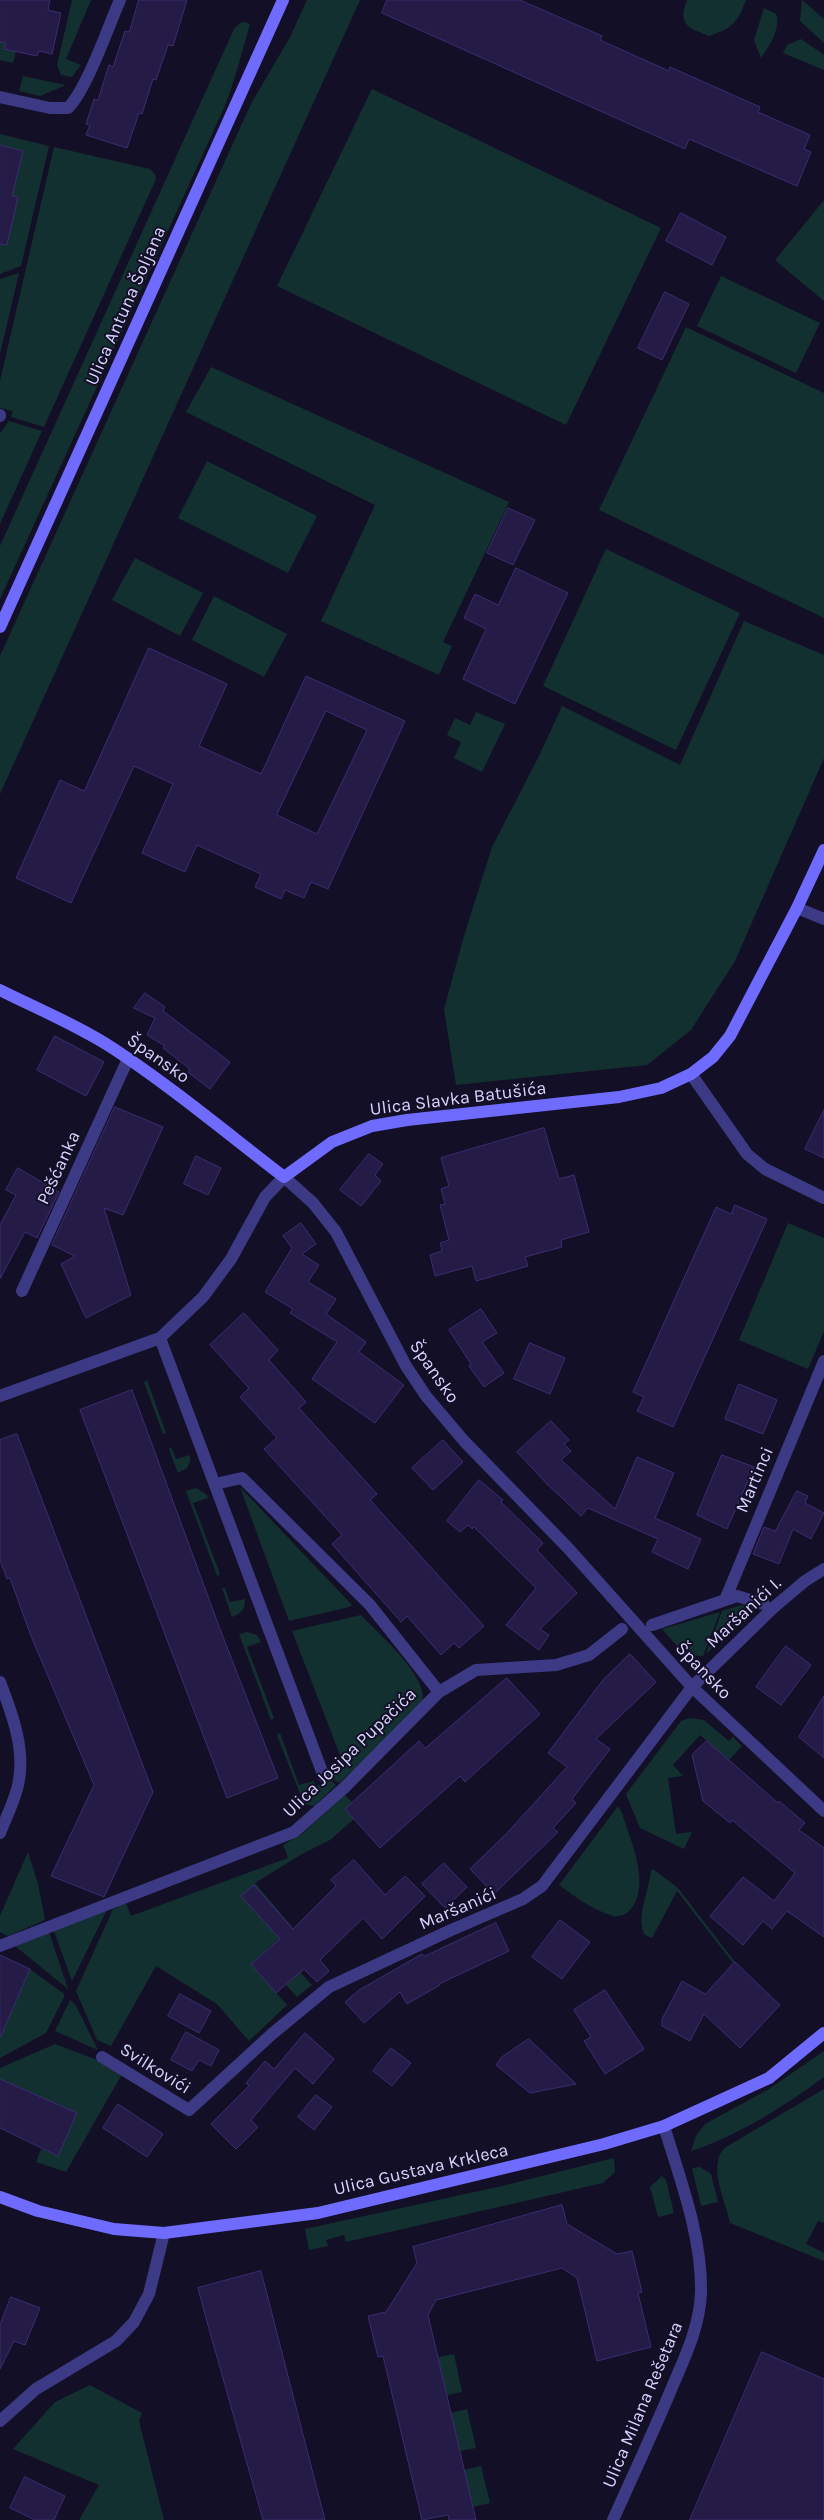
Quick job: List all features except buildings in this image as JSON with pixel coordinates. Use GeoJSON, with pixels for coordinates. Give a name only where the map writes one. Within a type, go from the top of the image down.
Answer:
{"type":"FeatureCollection","features":[{"type":"Feature","properties":{"kind":"street"},"geometry":{"type":"LineString","coordinates":[[0,96],[50,108],[68,108],[76,100],[120,0]]}},
{"type":"Feature","properties":{"kind":"street","name":"Ulica Antuna Šoljana"},"geometry":{"type":"LineString","coordinates":[[0,627],[283,0]]}},
{"type":"Feature","properties":{"kind":"street","name":"Ulica Slavka Batušića"},"geometry":{"type":"LineString","coordinates":[[0,1396],[160,1338],[203,1297],[230,1259],[265,1197],[284,1177],[332,1142],[372,1126],[619,1097],[661,1088],[691,1074],[713,1057],[730,1036],[797,908],[824,850]]}},
{"type":"Feature","properties":{"kind":"street"},"geometry":{"type":"LineString","coordinates":[[797,908],[824,919]]}},
{"type":"Feature","properties":{"kind":"street","name":"Špansko"},"geometry":{"type":"LineString","coordinates":[[0,990],[92,1036],[178,1093],[284,1177],[313,1203],[336,1232],[394,1345],[426,1396],[464,1441],[568,1548],[692,1687],[824,1811]]}},
{"type":"Feature","properties":{"kind":"street","name":"Pešćanka"},"geometry":{"type":"LineString","coordinates":[[22,1291],[128,1059]]}},
{"type":"Feature","properties":{"kind":"street"},"geometry":{"type":"LineString","coordinates":[[691,1074],[747,1154],[765,1169],[824,1198]]}},
{"type":"Feature","properties":{"kind":"street","name":"Ulica Josipa Pupačića"},"geometry":{"type":"LineString","coordinates":[[160,1338],[324,1778]]}},
{"type":"Feature","properties":{"kind":"street","name":"Martinci"},"geometry":{"type":"LineString","coordinates":[[725,1600],[821,1374],[824,1361]]}},
{"type":"Feature","properties":{"kind":"street","name":"Ulica Josipa Pupačića"},"geometry":{"type":"LineString","coordinates":[[215,1484],[242,1478],[370,1604],[439,1692]]}},
{"type":"Feature","properties":{"kind":"street","name":"Maršanići I."},"geometry":{"type":"LineString","coordinates":[[692,1687],[773,1608],[805,1581],[824,1569]]}},
{"type":"Feature","properties":{"kind":"street"},"geometry":{"type":"LineString","coordinates":[[652,1625],[737,1596],[764,1604]]}},
{"type":"Feature","properties":{"kind":"street","name":"Ulica Josipa Pupačića"},"geometry":{"type":"LineString","coordinates":[[0,1946],[294,1832],[344,1788],[439,1692],[476,1670],[556,1665],[589,1656],[622,1630]]}},
{"type":"Feature","properties":{"kind":"street"},"geometry":{"type":"LineString","coordinates":[[0,1682],[20,1746],[21,1767],[17,1788],[0,1832]]}},
{"type":"Feature","properties":{"kind":"street","name":"Maršanići"},"geometry":{"type":"LineString","coordinates":[[189,2110],[272,2034],[330,1987],[449,1931],[523,1899],[542,1886],[692,1687]]}},
{"type":"Feature","properties":{"kind":"street","name":"Ulica Gustava Krkleca"},"geometry":{"type":"LineString","coordinates":[[0,2198],[38,2211],[114,2229],[164,2233],[318,2212],[604,2144],[664,2126],[769,2078],[824,2033]]}},
{"type":"Feature","properties":{"kind":"street","name":"Svilkovići"},"geometry":{"type":"LineString","coordinates":[[102,2057],[189,2110]]}},
{"type":"Feature","properties":{"kind":"street","name":"Ulica Milana Rešetara"},"geometry":{"type":"LineString","coordinates":[[613,2520],[664,2409],[692,2339],[698,2316],[700,2268],[689,2210],[664,2126]]}},
{"type":"Feature","properties":{"kind":"street"},"geometry":{"type":"LineString","coordinates":[[0,2421],[36,2389],[116,2341],[134,2322],[149,2294],[164,2233]]}},
{"type":"Feature","properties":{"kind":"green space"},"geometry":{"type":"Polygon","coordinates":[[[72,0],[91,0],[66,59],[81,65],[72,77],[61,75],[57,65],[72,0]]]}},
{"type":"Feature","properties":{"kind":"green space"},"geometry":{"type":"Polygon","coordinates":[[[307,0],[360,0],[0,794],[0,656],[251,104],[290,37],[307,0]]]}},
{"type":"Feature","properties":{"kind":"green space"},"geometry":{"type":"Polygon","coordinates":[[[687,0],[746,0],[733,24],[709,36],[691,28],[684,20],[684,8],[687,0]]]}},
{"type":"Feature","properties":{"kind":"green space"},"geometry":{"type":"Polygon","coordinates":[[[802,0],[824,19],[824,43],[800,21],[802,0]]]}},
{"type":"Feature","properties":{"kind":"green space"},"geometry":{"type":"Polygon","coordinates":[[[764,8],[776,14],[777,26],[761,58],[754,40],[764,8]]]}},
{"type":"Feature","properties":{"kind":"green space"},"geometry":{"type":"Polygon","coordinates":[[[240,23],[250,24],[224,108],[0,599],[0,546],[234,29],[240,23]]]}},
{"type":"Feature","properties":{"kind":"green space"},"geometry":{"type":"Polygon","coordinates":[[[801,39],[824,55],[824,70],[783,53],[787,45],[801,39]]]}},
{"type":"Feature","properties":{"kind":"green space"},"geometry":{"type":"Polygon","coordinates":[[[0,42],[6,43],[4,48],[16,51],[13,63],[0,60],[0,42]]]}},
{"type":"Feature","properties":{"kind":"green space"},"geometry":{"type":"Polygon","coordinates":[[[23,76],[66,85],[40,96],[19,91],[23,76]]]}},
{"type":"Feature","properties":{"kind":"green space"},"geometry":{"type":"Polygon","coordinates":[[[372,89],[661,228],[566,425],[277,286],[372,89]]]}},
{"type":"Feature","properties":{"kind":"green space"},"geometry":{"type":"Polygon","coordinates":[[[0,134],[49,146],[21,266],[0,274],[0,218],[17,197],[12,196],[22,151],[0,145],[0,134]]]}},
{"type":"Feature","properties":{"kind":"green space"},"geometry":{"type":"Polygon","coordinates":[[[54,147],[150,169],[155,174],[156,179],[44,427],[11,417],[13,411],[0,408],[0,381],[54,147]]]}},
{"type":"Feature","properties":{"kind":"green space"},"geometry":{"type":"Polygon","coordinates":[[[824,200],[824,301],[777,262],[776,259],[824,200]]]}},
{"type":"Feature","properties":{"kind":"green space"},"geometry":{"type":"Polygon","coordinates":[[[19,273],[0,354],[0,279],[19,273]]]}},
{"type":"Feature","properties":{"kind":"green space"},"geometry":{"type":"Polygon","coordinates":[[[721,276],[820,323],[796,373],[697,326],[721,276]]]}},
{"type":"Feature","properties":{"kind":"green space"},"geometry":{"type":"Polygon","coordinates":[[[686,327],[824,393],[824,618],[599,510],[686,327]]]}},
{"type":"Feature","properties":{"kind":"green space"},"geometry":{"type":"Polygon","coordinates":[[[211,367],[509,502],[443,642],[452,646],[439,675],[321,621],[375,505],[186,412],[211,367]]]}},
{"type":"Feature","properties":{"kind":"green space"},"geometry":{"type":"Polygon","coordinates":[[[9,421],[42,431],[0,524],[0,433],[9,421]]]}},
{"type":"Feature","properties":{"kind":"green space"},"geometry":{"type":"Polygon","coordinates":[[[207,461],[317,516],[288,573],[178,518],[207,461]]]}},
{"type":"Feature","properties":{"kind":"green space"},"geometry":{"type":"Polygon","coordinates":[[[606,549],[740,613],[676,750],[543,686],[606,549]]]}},
{"type":"Feature","properties":{"kind":"green space"},"geometry":{"type":"Polygon","coordinates":[[[135,558],[203,593],[180,636],[112,600],[135,558]]]}},
{"type":"Feature","properties":{"kind":"green space"},"geometry":{"type":"Polygon","coordinates":[[[214,596],[287,634],[264,677],[192,640],[214,596]]]}},
{"type":"Feature","properties":{"kind":"green space"},"geometry":{"type":"Polygon","coordinates":[[[744,621],[824,655],[824,758],[735,961],[691,1030],[647,1065],[456,1085],[444,1009],[464,936],[492,847],[539,756],[562,706],[680,765],[744,621]]]}},
{"type":"Feature","properties":{"kind":"green space"},"geometry":{"type":"Polygon","coordinates":[[[476,712],[505,724],[482,772],[454,758],[461,742],[447,735],[455,718],[470,725],[476,712]]]}},
{"type":"Feature","properties":{"kind":"green space"},"geometry":{"type":"Polygon","coordinates":[[[788,1223],[824,1238],[824,1331],[808,1369],[739,1340],[788,1223]]]}},
{"type":"Feature","properties":{"kind":"green space"},"geometry":{"type":"Polygon","coordinates":[[[147,1380],[166,1433],[163,1434],[144,1382],[147,1380]]]}},
{"type":"Feature","properties":{"kind":"green space"},"geometry":{"type":"Polygon","coordinates":[[[171,1447],[176,1459],[190,1455],[190,1462],[187,1468],[178,1473],[169,1449],[171,1447]]]}},
{"type":"Feature","properties":{"kind":"green space"},"geometry":{"type":"Polygon","coordinates":[[[240,1487],[352,1605],[289,1621],[240,1487]]]}},
{"type":"Feature","properties":{"kind":"green space"},"geometry":{"type":"Polygon","coordinates":[[[196,1488],[206,1494],[208,1498],[193,1503],[220,1574],[217,1576],[186,1491],[196,1488]]]}},
{"type":"Feature","properties":{"kind":"green space"},"geometry":{"type":"Polygon","coordinates":[[[222,1588],[225,1588],[230,1602],[245,1599],[242,1610],[232,1617],[222,1588]]]}},
{"type":"Feature","properties":{"kind":"green space"},"geometry":{"type":"Polygon","coordinates":[[[741,1605],[757,1608],[706,1654],[722,1611],[741,1605]]]}},
{"type":"Feature","properties":{"kind":"green space"},"geometry":{"type":"Polygon","coordinates":[[[720,1612],[703,1656],[685,1655],[662,1629],[720,1612]]]}},
{"type":"Feature","properties":{"kind":"green space"},"geometry":{"type":"Polygon","coordinates":[[[361,1615],[404,1660],[421,1688],[423,1700],[418,1711],[339,1783],[333,1779],[331,1774],[345,1768],[292,1631],[361,1615]]]}},
{"type":"Feature","properties":{"kind":"green space"},"geometry":{"type":"Polygon","coordinates":[[[247,1632],[257,1635],[261,1642],[247,1647],[274,1718],[271,1720],[239,1634],[247,1632]]]}},
{"type":"Feature","properties":{"kind":"green space"},"geometry":{"type":"Polygon","coordinates":[[[690,1718],[704,1720],[729,1741],[733,1737],[742,1746],[729,1760],[700,1735],[673,1765],[683,1776],[668,1778],[676,1834],[692,1832],[684,1849],[640,1828],[626,1794],[681,1721],[690,1718]]]}},
{"type":"Feature","properties":{"kind":"green space"},"geometry":{"type":"Polygon","coordinates":[[[280,1733],[299,1785],[314,1781],[316,1786],[330,1780],[336,1785],[314,1806],[304,1804],[277,1735],[280,1733]]]}},
{"type":"Feature","properties":{"kind":"green space"},"geometry":{"type":"Polygon","coordinates":[[[345,1795],[352,1802],[345,1809],[354,1819],[330,1840],[302,1854],[255,1883],[308,1946],[281,1937],[251,1964],[287,2005],[249,2041],[217,2004],[156,1966],[111,2046],[97,2040],[76,1991],[113,1909],[126,1903],[131,1916],[288,1858],[283,1845],[302,1834],[345,1795]]]}},
{"type":"Feature","properties":{"kind":"green space"},"geometry":{"type":"Polygon","coordinates":[[[618,1806],[634,1849],[639,1875],[639,1888],[636,1900],[630,1910],[620,1916],[613,1916],[591,1907],[559,1885],[618,1806]]]}},
{"type":"Feature","properties":{"kind":"green space"},"geometry":{"type":"Polygon","coordinates":[[[28,1852],[38,1884],[45,1920],[8,1936],[0,1932],[0,1916],[28,1852]]]}},
{"type":"Feature","properties":{"kind":"green space"},"geometry":{"type":"Polygon","coordinates":[[[653,1869],[678,1888],[735,1962],[733,1963],[677,1891],[652,1938],[645,1935],[641,1921],[653,1869]]]}},
{"type":"Feature","properties":{"kind":"green space"},"geometry":{"type":"Polygon","coordinates":[[[107,1910],[72,1981],[54,1931],[107,1910]]]}},
{"type":"Feature","properties":{"kind":"green space"},"geometry":{"type":"Polygon","coordinates":[[[49,1932],[68,1989],[15,1946],[49,1932]]]}},
{"type":"Feature","properties":{"kind":"green space"},"geometry":{"type":"Polygon","coordinates":[[[30,1969],[64,1994],[64,1997],[46,2033],[0,2058],[0,2038],[30,1969]]]}},
{"type":"Feature","properties":{"kind":"green space"},"geometry":{"type":"Polygon","coordinates":[[[300,1972],[312,1985],[297,1997],[286,1985],[300,1972]]]}},
{"type":"Feature","properties":{"kind":"green space"},"geometry":{"type":"Polygon","coordinates":[[[70,2000],[75,2004],[98,2050],[55,2031],[70,2000]]]}},
{"type":"Feature","properties":{"kind":"green space"},"geometry":{"type":"Polygon","coordinates":[[[55,2044],[100,2061],[122,2074],[66,2172],[36,2162],[41,2149],[58,2156],[77,2113],[0,2079],[0,2068],[55,2044]]]}},
{"type":"Feature","properties":{"kind":"green space"},"geometry":{"type":"Polygon","coordinates":[[[824,2051],[824,2077],[743,2129],[691,2151],[696,2136],[705,2124],[769,2089],[824,2051]]]}},
{"type":"Feature","properties":{"kind":"green space"},"geometry":{"type":"Polygon","coordinates":[[[824,2089],[824,2223],[818,2221],[806,2244],[824,2253],[824,2261],[730,2223],[717,2173],[720,2154],[726,2147],[824,2089]]]}},
{"type":"Feature","properties":{"kind":"green space"},"geometry":{"type":"Polygon","coordinates":[[[614,2158],[615,2172],[603,2183],[346,2242],[344,2235],[326,2240],[328,2246],[309,2250],[305,2229],[502,2186],[614,2158]]]}},
{"type":"Feature","properties":{"kind":"green space"},"geometry":{"type":"Polygon","coordinates":[[[700,2167],[711,2174],[718,2202],[701,2206],[692,2168],[700,2167]]]}},
{"type":"Feature","properties":{"kind":"green space"},"geometry":{"type":"Polygon","coordinates":[[[662,2176],[666,2180],[674,2213],[658,2217],[650,2187],[662,2176]]]}},
{"type":"Feature","properties":{"kind":"green space"},"geometry":{"type":"Polygon","coordinates":[[[454,2354],[462,2392],[447,2395],[438,2357],[454,2354]]]}},
{"type":"Feature","properties":{"kind":"green space"},"geometry":{"type":"Polygon","coordinates":[[[90,2385],[142,2413],[139,2421],[164,2520],[79,2520],[99,2485],[13,2449],[55,2402],[90,2385]]]}},
{"type":"Feature","properties":{"kind":"green space"},"geometry":{"type":"Polygon","coordinates":[[[467,2409],[476,2448],[460,2451],[451,2413],[467,2409]]]}},
{"type":"Feature","properties":{"kind":"green space"},"geometry":{"type":"Polygon","coordinates":[[[481,2466],[490,2503],[473,2507],[464,2470],[481,2466]]]}}]}
